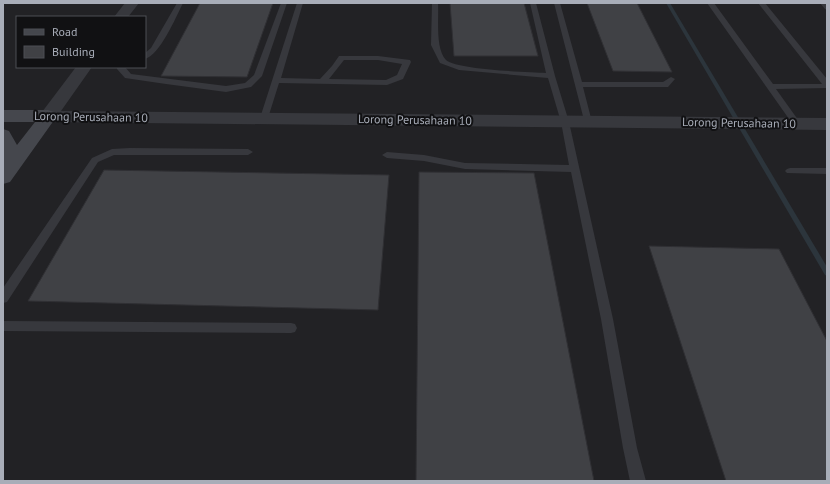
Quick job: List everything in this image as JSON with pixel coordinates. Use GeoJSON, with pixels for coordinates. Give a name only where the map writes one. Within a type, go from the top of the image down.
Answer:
{"type":"FeatureCollection","features":[{"type":"Feature","properties":{"kind":"street"},"geometry":{"type":"LineString","coordinates":[[122,16],[132,3]]}},
{"type":"Feature","properties":{"kind":"street"},"geometry":{"type":"LineString","coordinates":[[8,170],[85,68]]}},
{"type":"Feature","properties":{"kind":"street","name":"Lorong Perusahaan 10"},"geometry":{"type":"LineString","coordinates":[[3,116],[827,124]]}},
{"type":"Feature","properties":{"kind":"street"},"geometry":{"type":"LineString","coordinates":[[3,134],[7,142],[8,170]]}},
{"type":"Feature","properties":{"kind":"lane"},"geometry":{"type":"LineString","coordinates":[[146,56],[154,49],[180,3]]}},
{"type":"Feature","properties":{"kind":"lane"},"geometry":{"type":"LineString","coordinates":[[121,68],[128,76],[166,82],[226,88],[248,86],[258,76],[284,3]]}},
{"type":"Feature","properties":{"kind":"lane"},"geometry":{"type":"LineString","coordinates":[[264,118],[300,3]]}},
{"type":"Feature","properties":{"kind":"lane"},"geometry":{"type":"LineString","coordinates":[[435,3],[435,45],[443,61],[459,68],[551,76]]}},
{"type":"Feature","properties":{"kind":"lane"},"geometry":{"type":"LineString","coordinates":[[533,3],[551,76],[565,122],[607,319],[630,448],[638,481]]}},
{"type":"Feature","properties":{"kind":"lane"},"geometry":{"type":"LineString","coordinates":[[557,3],[588,122]]}},
{"type":"Feature","properties":{"kind":"lane"},"geometry":{"type":"LineString","coordinates":[[710,3],[797,124]]}},
{"type":"Feature","properties":{"kind":"lane"},"geometry":{"type":"LineString","coordinates":[[761,3],[827,85]]}},
{"type":"Feature","properties":{"kind":"lane"},"geometry":{"type":"LineString","coordinates":[[823,3],[827,8]]}},
{"type":"Feature","properties":{"kind":"lane"},"geometry":{"type":"LineString","coordinates":[[276,80],[321,82],[387,83],[400,77],[407,62],[378,58],[342,58],[335,68],[321,82]]}},
{"type":"Feature","properties":{"kind":"lane"},"geometry":{"type":"LineString","coordinates":[[578,84],[665,85],[671,79]]}},
{"type":"Feature","properties":{"kind":"lane"},"geometry":{"type":"LineString","coordinates":[[771,87],[827,85]]}},
{"type":"Feature","properties":{"kind":"lane"},"geometry":{"type":"LineString","coordinates":[[3,298],[95,160],[112,152],[130,151],[248,152]]}},
{"type":"Feature","properties":{"kind":"lane"},"geometry":{"type":"LineString","coordinates":[[387,155],[424,158],[465,166],[575,169]]}},
{"type":"Feature","properties":{"kind":"lane"},"geometry":{"type":"LineString","coordinates":[[790,171],[827,170]]}},
{"type":"Feature","properties":{"kind":"lane"},"geometry":{"type":"LineString","coordinates":[[3,326],[291,328]]}},
{"type":"Feature","properties":{"kind":"shaded area"},"geometry":{"type":"Polygon","coordinates":[[[3,3],[827,3],[827,481],[3,481],[3,3]]]}},
{"type":"Feature","properties":{"kind":"building"},"geometry":{"type":"Polygon","coordinates":[[[200,3],[273,3],[247,77],[161,76],[200,3]]]}},
{"type":"Feature","properties":{"kind":"building"},"geometry":{"type":"Polygon","coordinates":[[[450,3],[524,3],[538,56],[454,56],[450,3]]]}},
{"type":"Feature","properties":{"kind":"building"},"geometry":{"type":"Polygon","coordinates":[[[587,3],[637,3],[672,72],[613,71],[587,3]]]}},
{"type":"Feature","properties":{"kind":"building"},"geometry":{"type":"Polygon","coordinates":[[[104,170],[389,175],[378,310],[28,301],[104,170]]]}},
{"type":"Feature","properties":{"kind":"building"},"geometry":{"type":"Polygon","coordinates":[[[419,172],[534,173],[594,481],[416,481],[419,172]]]}},
{"type":"Feature","properties":{"kind":"building"},"geometry":{"type":"Polygon","coordinates":[[[649,246],[779,249],[827,341],[827,481],[726,481],[649,246]]]}},
{"type":"Feature","properties":{"kind":"waterway"},"geometry":{"type":"LineString","coordinates":[[668,3],[827,273]]}}]}
